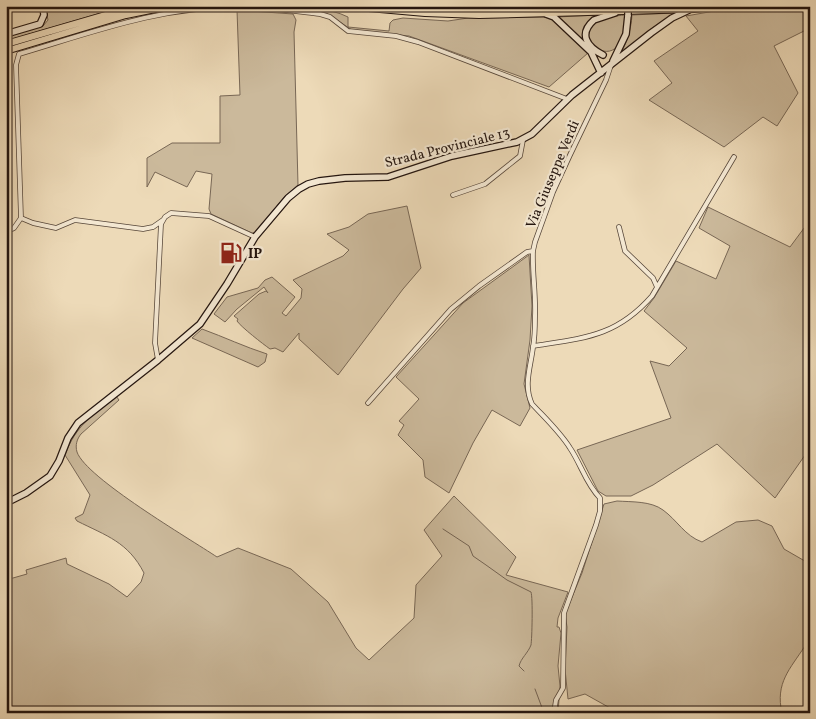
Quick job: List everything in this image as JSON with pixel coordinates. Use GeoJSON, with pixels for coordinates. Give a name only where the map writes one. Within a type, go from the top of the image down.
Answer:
{"type":"FeatureCollection","features":[{"type":"Feature","properties":{"kind":"main road"},"geometry":{"type":"LineString","coordinates":[[6,34],[40,24],[44,15],[43,6]]}},
{"type":"Feature","properties":{"kind":"main road"},"geometry":{"type":"LineString","coordinates":[[6,44],[137,6]]}},
{"type":"Feature","properties":{"kind":"main road"},"geometry":{"type":"LineString","coordinates":[[6,51],[126,16],[170,6]]}},
{"type":"Feature","properties":{"kind":"main road"},"geometry":{"type":"LineString","coordinates":[[346,6],[456,14],[546,14],[694,9],[718,6]]}},
{"type":"Feature","properties":{"kind":"main road"},"geometry":{"type":"LineString","coordinates":[[414,6],[480,9],[592,6]]}},
{"type":"Feature","properties":{"kind":"main road","name":"Strada Provinciale 13"},"geometry":{"type":"LineString","coordinates":[[6,503],[43,482],[54,469],[73,429],[200,324],[255,237],[288,198],[308,184],[345,178],[388,177],[452,156],[508,146],[523,140],[567,99],[651,33],[672,18],[694,9]]}},
{"type":"Feature","properties":{"kind":"main road"},"geometry":{"type":"LineString","coordinates":[[611,65],[626,34],[627,11]]}},
{"type":"Feature","properties":{"kind":"main road"},"geometry":{"type":"LineString","coordinates":[[603,55],[588,44],[586,35],[588,26],[598,17],[627,11]]}},
{"type":"Feature","properties":{"kind":"main road"},"geometry":{"type":"LineString","coordinates":[[546,14],[554,17],[591,52],[601,73]]}},
{"type":"Feature","properties":{"kind":"main road"},"geometry":{"type":"LineString","coordinates":[[591,52],[603,55],[619,51]]}},
{"type":"Feature","properties":{"kind":"street"},"geometry":{"type":"LineString","coordinates":[[6,232],[14,228],[21,218],[16,65],[19,54],[134,20],[187,11],[237,6],[320,14],[330,17],[348,31],[396,36],[418,42],[567,99]]}},
{"type":"Feature","properties":{"kind":"street","name":"Via Giuseppe Verdi"},"geometry":{"type":"LineString","coordinates":[[554,713],[556,700],[563,688],[564,613],[596,525],[600,511],[600,498],[588,482],[570,447],[532,404],[529,397],[528,374],[533,346],[535,314],[534,251],[535,242],[553,192],[606,80],[611,65]]}},
{"type":"Feature","properties":{"kind":"street"},"geometry":{"type":"LineString","coordinates":[[601,73],[606,80]]}},
{"type":"Feature","properties":{"kind":"street"},"geometry":{"type":"LineString","coordinates":[[453,195],[484,184],[513,162],[520,156],[523,140]]}},
{"type":"Feature","properties":{"kind":"street"},"geometry":{"type":"LineString","coordinates":[[533,346],[570,340],[612,329],[642,308],[658,287],[734,157]]}},
{"type":"Feature","properties":{"kind":"street"},"geometry":{"type":"LineString","coordinates":[[21,218],[33,223],[56,228],[75,220],[143,228],[153,227],[170,213],[209,216],[255,237]]}},
{"type":"Feature","properties":{"kind":"street"},"geometry":{"type":"LineString","coordinates":[[158,360],[155,344],[163,220]]}},
{"type":"Feature","properties":{"kind":"street"},"geometry":{"type":"LineString","coordinates":[[619,227],[626,251],[653,278],[658,287]]}},
{"type":"Feature","properties":{"kind":"street"},"geometry":{"type":"LineString","coordinates":[[368,403],[451,310],[479,286],[527,252],[534,251]]}},
{"type":"Feature","properties":{"kind":"shaded area"},"geometry":{"type":"Polygon","coordinates":[[[45,6],[124,6],[6,41],[6,37],[43,26],[48,20],[45,6]]]}},
{"type":"Feature","properties":{"kind":"shaded area"},"geometry":{"type":"Polygon","coordinates":[[[273,6],[331,11],[348,17],[348,27],[389,31],[390,23],[393,20],[403,18],[448,21],[468,18],[549,17],[588,53],[549,87],[409,36],[352,30],[326,13],[273,6]]]}},
{"type":"Feature","properties":{"kind":"shaded area"},"geometry":{"type":"Polygon","coordinates":[[[743,6],[810,6],[810,28],[774,46],[798,93],[777,126],[763,117],[724,147],[649,100],[672,83],[654,61],[698,31],[686,16],[743,6]]]}},
{"type":"Feature","properties":{"kind":"shaded area"},"geometry":{"type":"Polygon","coordinates":[[[237,10],[293,14],[296,20],[294,32],[298,185],[285,196],[256,232],[252,233],[211,214],[209,209],[212,174],[196,171],[187,187],[155,172],[147,187],[147,158],[172,143],[220,143],[220,96],[240,95],[237,10]]]}},
{"type":"Feature","properties":{"kind":"shaded area"},"geometry":{"type":"Polygon","coordinates":[[[674,13],[648,31],[619,56],[628,36],[632,15],[674,13]]]}},
{"type":"Feature","properties":{"kind":"shaded area"},"geometry":{"type":"Polygon","coordinates":[[[598,15],[589,22],[587,46],[557,17],[598,15]]]}},
{"type":"Feature","properties":{"kind":"shaded area"},"geometry":{"type":"Polygon","coordinates":[[[625,15],[623,33],[618,45],[614,49],[603,51],[597,49],[589,42],[588,34],[593,23],[604,18],[625,15]]]}},
{"type":"Feature","properties":{"kind":"shaded area"},"geometry":{"type":"Polygon","coordinates":[[[407,206],[421,268],[338,375],[299,339],[299,333],[283,352],[275,348],[270,349],[239,324],[238,319],[234,316],[259,294],[266,291],[268,293],[264,287],[237,309],[225,322],[214,314],[227,297],[258,288],[265,280],[272,277],[295,297],[282,313],[286,316],[301,298],[302,289],[293,280],[343,256],[349,250],[327,234],[349,227],[368,214],[407,206]]]}},
{"type":"Feature","properties":{"kind":"shaded area"},"geometry":{"type":"Polygon","coordinates":[[[708,207],[790,247],[810,220],[810,448],[775,498],[717,444],[653,485],[631,496],[606,496],[598,491],[577,450],[671,418],[650,361],[669,366],[687,348],[644,311],[676,261],[716,279],[730,246],[699,228],[708,207]]]}},
{"type":"Feature","properties":{"kind":"shaded area"},"geometry":{"type":"Polygon","coordinates":[[[529,255],[532,306],[524,384],[530,408],[520,426],[492,410],[473,443],[449,493],[425,477],[423,460],[398,435],[404,425],[399,421],[419,399],[396,377],[463,303],[529,255]]]}},
{"type":"Feature","properties":{"kind":"shaded area"},"geometry":{"type":"Polygon","coordinates":[[[202,329],[267,354],[265,362],[258,367],[192,338],[202,329]]]}},
{"type":"Feature","properties":{"kind":"shaded area"},"geometry":{"type":"Polygon","coordinates":[[[116,396],[119,400],[78,438],[77,452],[84,463],[118,492],[217,557],[238,548],[291,569],[328,602],[356,648],[369,660],[414,618],[416,585],[442,556],[424,530],[454,496],[516,557],[506,575],[568,592],[558,618],[557,627],[559,627],[561,633],[558,666],[560,686],[558,713],[6,713],[6,580],[27,574],[26,570],[66,558],[67,564],[109,584],[127,597],[141,582],[144,573],[138,562],[124,547],[77,521],[75,518],[83,514],[90,495],[65,455],[80,428],[116,396]]]}},
{"type":"Feature","properties":{"kind":"shaded area"},"geometry":{"type":"Polygon","coordinates":[[[617,501],[641,502],[658,507],[691,536],[702,542],[736,522],[758,520],[772,526],[784,549],[810,564],[810,643],[805,646],[785,677],[780,702],[782,713],[619,713],[585,694],[568,699],[565,669],[567,627],[565,614],[582,573],[604,504],[617,501]]]}},
{"type":"Feature","properties":{"kind":"waterway"},"geometry":{"type":"LineString","coordinates":[[443,529],[469,546],[473,556],[507,580],[531,592],[531,645],[519,666],[524,671]]}},
{"type":"Feature","properties":{"kind":"waterway"},"geometry":{"type":"LineString","coordinates":[[535,689],[544,713]]}},
{"type":"Feature","properties":{"kind":"place","name":"IP"},"geometry":{"type":"Point","coordinates":[231,253]}}]}
